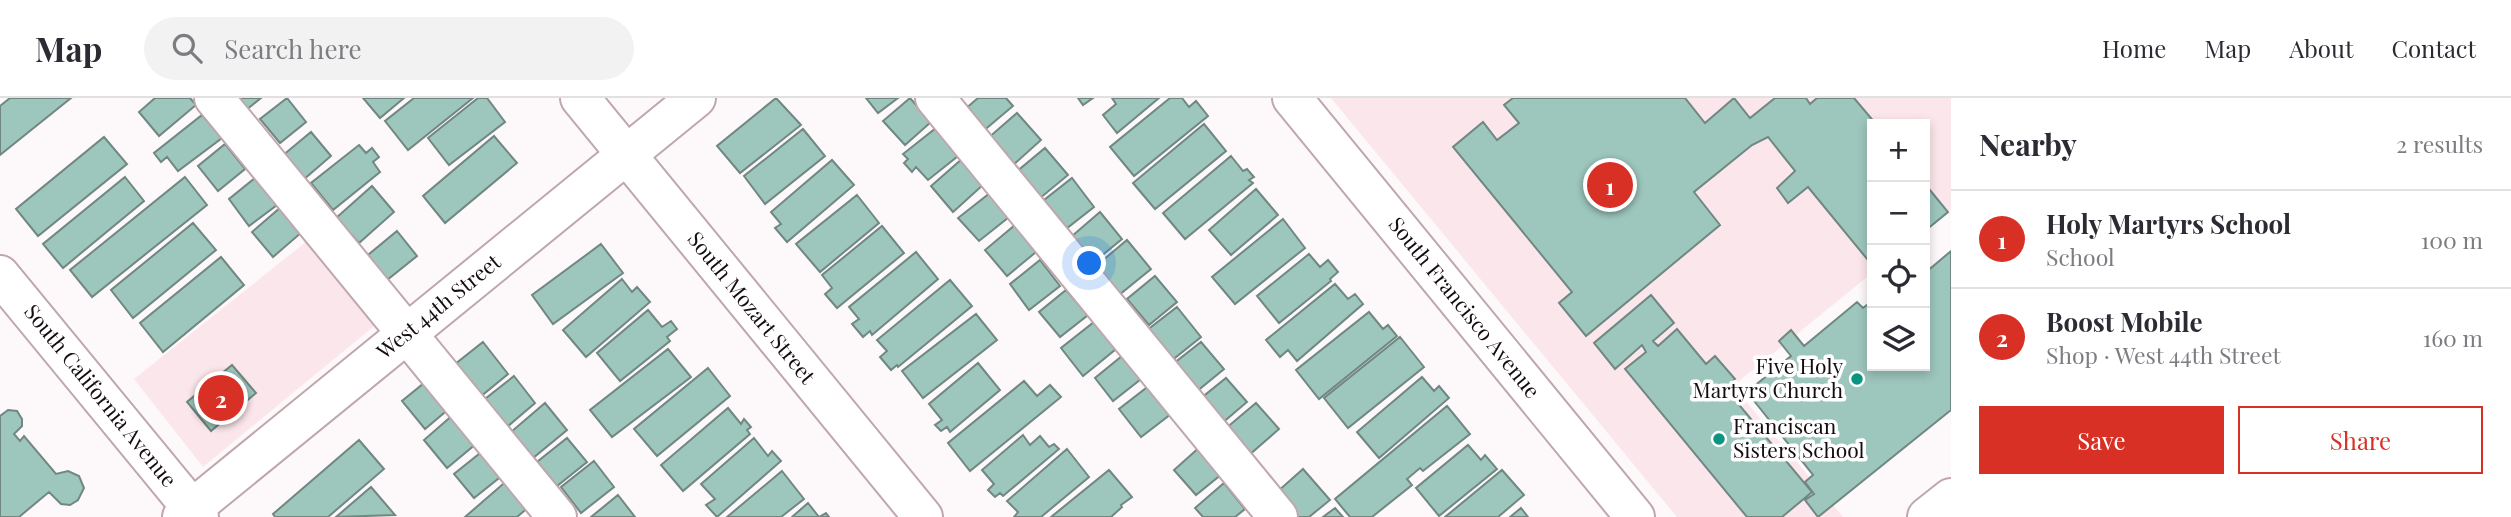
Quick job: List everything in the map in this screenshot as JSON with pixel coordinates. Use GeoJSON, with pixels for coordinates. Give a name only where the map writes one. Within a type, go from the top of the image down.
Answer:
{"type":"FeatureCollection","features":[{"type":"Feature","properties":{"kind":"street"},"geometry":{"type":"LineString","coordinates":[[215,98],[557,517]]}},
{"type":"Feature","properties":{"kind":"street","name":"South Mozart Street"},"geometry":{"type":"LineString","coordinates":[[580,98],[923,517]]}},
{"type":"Feature","properties":{"kind":"street","name":"West 44th Street"},"geometry":{"type":"LineString","coordinates":[[191,514],[407,333],[696,98]]}},
{"type":"Feature","properties":{"kind":"street"},"geometry":{"type":"LineString","coordinates":[[935,98],[1278,517]]}},
{"type":"Feature","properties":{"kind":"street","name":"South Francisco Avenue"},"geometry":{"type":"LineString","coordinates":[[1292,98],[1635,517]]}},
{"type":"Feature","properties":{"kind":"street","name":"South California Avenue"},"geometry":{"type":"LineString","coordinates":[[0,275],[191,514]]}},
{"type":"Feature","properties":{"kind":"street"},"geometry":{"type":"LineString","coordinates":[[1927,517],[1951,498]]}},
{"type":"Feature","properties":{"kind":"shaded area"},"geometry":{"type":"Polygon","coordinates":[[[1331,98],[1951,98],[1951,209],[1930,226],[1930,119],[1867,119],[1867,277],[1733,386],[1843,517],[1677,517],[1331,98]]]}},
{"type":"Feature","properties":{"kind":"shaded area"},"geometry":{"type":"Polygon","coordinates":[[[322,229],[390,313],[203,467],[134,379],[322,229]]]}},
{"type":"Feature","properties":{"kind":"building"},"geometry":{"type":"Polygon","coordinates":[[[10,98],[71,98],[0,155],[0,106],[10,98]]]}},
{"type":"Feature","properties":{"kind":"building"},"geometry":{"type":"Polygon","coordinates":[[[155,98],[190,98],[196,105],[159,136],[139,112],[155,98]]]}},
{"type":"Feature","properties":{"kind":"building"},"geometry":{"type":"Polygon","coordinates":[[[236,98],[261,98],[246,110],[236,98]]]}},
{"type":"Feature","properties":{"kind":"building"},"geometry":{"type":"Polygon","coordinates":[[[287,98],[306,122],[280,143],[260,119],[287,98]]]}},
{"type":"Feature","properties":{"kind":"building"},"geometry":{"type":"Polygon","coordinates":[[[363,98],[404,98],[380,118],[363,98]]]}},
{"type":"Feature","properties":{"kind":"building"},"geometry":{"type":"Polygon","coordinates":[[[414,98],[473,98],[408,150],[385,121],[414,98]]]}},
{"type":"Feature","properties":{"kind":"building"},"geometry":{"type":"Polygon","coordinates":[[[478,98],[487,98],[505,122],[449,165],[428,138],[478,98]]]}},
{"type":"Feature","properties":{"kind":"building"},"geometry":{"type":"Polygon","coordinates":[[[776,98],[801,125],[740,173],[717,146],[776,98]]]}},
{"type":"Feature","properties":{"kind":"building"},"geometry":{"type":"Polygon","coordinates":[[[866,98],[898,98],[878,113],[866,98]]]}},
{"type":"Feature","properties":{"kind":"building"},"geometry":{"type":"Polygon","coordinates":[[[910,98],[931,122],[905,145],[883,121],[910,98]]]}},
{"type":"Feature","properties":{"kind":"building"},"geometry":{"type":"Polygon","coordinates":[[[978,98],[1006,98],[1013,106],[982,132],[964,110],[978,98]]]}},
{"type":"Feature","properties":{"kind":"building"},"geometry":{"type":"Polygon","coordinates":[[[1078,98],[1093,98],[1083,105],[1078,98]]]}},
{"type":"Feature","properties":{"kind":"building"},"geometry":{"type":"Polygon","coordinates":[[[1112,98],[1159,98],[1117,133],[1103,115],[1116,104],[1112,98]]]}},
{"type":"Feature","properties":{"kind":"building"},"geometry":{"type":"Polygon","coordinates":[[[1170,98],[1182,98],[1189,107],[1196,101],[1208,116],[1134,176],[1110,147],[1170,98]]]}},
{"type":"Feature","properties":{"kind":"building"},"geometry":{"type":"Polygon","coordinates":[[[1513,98],[1685,98],[1705,123],[1734,98],[1750,118],[1775,98],[1806,98],[1810,104],[1817,98],[1854,98],[1872,119],[1867,119],[1867,259],[1808,187],[1788,203],[1777,188],[1795,171],[1768,137],[1752,145],[1694,192],[1720,225],[1586,336],[1559,303],[1572,292],[1453,147],[1483,122],[1497,140],[1519,123],[1504,105],[1513,98]]]}},
{"type":"Feature","properties":{"kind":"building"},"geometry":{"type":"Polygon","coordinates":[[[1017,113],[1041,140],[1011,167],[987,139],[1017,113]]]}},
{"type":"Feature","properties":{"kind":"building"},"geometry":{"type":"Polygon","coordinates":[[[202,115],[222,138],[178,171],[167,157],[161,162],[154,153],[202,115]]]}},
{"type":"Feature","properties":{"kind":"building"},"geometry":{"type":"Polygon","coordinates":[[[1204,124],[1226,151],[1155,209],[1133,183],[1204,124]]]}},
{"type":"Feature","properties":{"kind":"building"},"geometry":{"type":"Polygon","coordinates":[[[936,128],[958,156],[928,180],[916,167],[912,172],[904,163],[908,159],[903,154],[936,128]]]}},
{"type":"Feature","properties":{"kind":"building"},"geometry":{"type":"Polygon","coordinates":[[[803,129],[825,156],[765,204],[744,176],[803,129]]]}},
{"type":"Feature","properties":{"kind":"building"},"geometry":{"type":"Polygon","coordinates":[[[311,132],[331,156],[303,180],[282,156],[311,132]]]}},
{"type":"Feature","properties":{"kind":"building"},"geometry":{"type":"Polygon","coordinates":[[[494,136],[517,163],[445,223],[423,196],[494,136]]]}},
{"type":"Feature","properties":{"kind":"building"},"geometry":{"type":"Polygon","coordinates":[[[104,137],[127,164],[38,236],[16,209],[104,137]]]}},
{"type":"Feature","properties":{"kind":"building"},"geometry":{"type":"Polygon","coordinates":[[[225,144],[245,169],[218,191],[198,166],[225,144]]]}},
{"type":"Feature","properties":{"kind":"building"},"geometry":{"type":"Polygon","coordinates":[[[359,145],[366,153],[372,148],[379,157],[373,162],[380,172],[333,210],[311,183],[359,145]]]}},
{"type":"Feature","properties":{"kind":"building"},"geometry":{"type":"Polygon","coordinates":[[[1045,148],[1068,175],[1039,199],[1015,173],[1045,148]]]}},
{"type":"Feature","properties":{"kind":"building"},"geometry":{"type":"Polygon","coordinates":[[[1231,156],[1243,171],[1247,169],[1254,177],[1249,180],[1253,183],[1185,239],[1163,213],[1231,156]]]}},
{"type":"Feature","properties":{"kind":"building"},"geometry":{"type":"Polygon","coordinates":[[[962,159],[984,184],[953,212],[931,186],[962,159]]]}},
{"type":"Feature","properties":{"kind":"building"},"geometry":{"type":"Polygon","coordinates":[[[832,160],[854,185],[787,242],[775,228],[781,224],[771,212],[832,160]]]}},
{"type":"Feature","properties":{"kind":"building"},"geometry":{"type":"Polygon","coordinates":[[[125,177],[144,201],[63,268],[43,244],[125,177]]]}},
{"type":"Feature","properties":{"kind":"building"},"geometry":{"type":"Polygon","coordinates":[[[185,177],[207,205],[92,297],[70,270],[185,177]]]}},
{"type":"Feature","properties":{"kind":"building"},"geometry":{"type":"Polygon","coordinates":[[[255,178],[277,205],[249,226],[229,199],[255,178]]]}},
{"type":"Feature","properties":{"kind":"building"},"geometry":{"type":"Polygon","coordinates":[[[1072,178],[1094,207],[1062,232],[1039,204],[1072,178]]]}},
{"type":"Feature","properties":{"kind":"building"},"geometry":{"type":"Polygon","coordinates":[[[372,186],[394,212],[359,243],[336,218],[372,186]]]}},
{"type":"Feature","properties":{"kind":"building"},"geometry":{"type":"Polygon","coordinates":[[[1256,189],[1278,215],[1231,255],[1209,230],[1256,189]]]}},
{"type":"Feature","properties":{"kind":"building"},"geometry":{"type":"Polygon","coordinates":[[[1930,190],[1948,212],[1930,227],[1930,190]]]}},
{"type":"Feature","properties":{"kind":"building"},"geometry":{"type":"Polygon","coordinates":[[[990,193],[1009,217],[979,241],[958,218],[990,193]]]}},
{"type":"Feature","properties":{"kind":"building"},"geometry":{"type":"Polygon","coordinates":[[[857,195],[879,223],[820,272],[796,244],[857,195]]]}},
{"type":"Feature","properties":{"kind":"building"},"geometry":{"type":"Polygon","coordinates":[[[281,207],[302,232],[273,257],[252,232],[281,207]]]}},
{"type":"Feature","properties":{"kind":"building"},"geometry":{"type":"Polygon","coordinates":[[[1100,212],[1122,239],[1094,262],[1072,236],[1100,212]]]}},
{"type":"Feature","properties":{"kind":"building"},"geometry":{"type":"Polygon","coordinates":[[[1283,219],[1305,248],[1235,304],[1212,277],[1283,219]]]}},
{"type":"Feature","properties":{"kind":"building"},"geometry":{"type":"Polygon","coordinates":[[[193,223],[216,250],[133,318],[111,290],[193,223]]]}},
{"type":"Feature","properties":{"kind":"building"},"geometry":{"type":"Polygon","coordinates":[[[1015,225],[1036,252],[1007,276],[985,250],[1015,225]]]}},
{"type":"Feature","properties":{"kind":"building"},"geometry":{"type":"Polygon","coordinates":[[[882,226],[904,253],[837,308],[825,294],[832,288],[822,275],[882,226]]]}},
{"type":"Feature","properties":{"kind":"building"},"geometry":{"type":"Polygon","coordinates":[[[397,231],[417,256],[387,280],[368,255],[397,231]]]}},
{"type":"Feature","properties":{"kind":"building"},"geometry":{"type":"Polygon","coordinates":[[[1127,240],[1151,269],[1119,295],[1096,266],[1127,240]]]}},
{"type":"Feature","properties":{"kind":"building"},"geometry":{"type":"Polygon","coordinates":[[[601,244],[623,273],[553,324],[532,295],[601,244]]]}},
{"type":"Feature","properties":{"kind":"building","name":"Five Holy Martyrs Church"},"geometry":{"type":"Polygon","coordinates":[[[1951,251],[1951,410],[1818,517],[1805,500],[1814,494],[1805,482],[1813,475],[1747,392],[1791,356],[1779,341],[1791,330],[1804,346],[1857,302],[1863,308],[1867,305],[1867,371],[1930,371],[1930,269],[1951,251]]]}},
{"type":"Feature","properties":{"kind":"building"},"geometry":{"type":"Polygon","coordinates":[[[916,252],[938,279],[872,335],[870,331],[863,337],[852,324],[859,319],[849,307],[916,252]]]}},
{"type":"Feature","properties":{"kind":"building"},"geometry":{"type":"Polygon","coordinates":[[[1309,254],[1320,267],[1328,260],[1338,272],[1331,281],[1279,323],[1257,296],[1309,254]]]}},
{"type":"Feature","properties":{"kind":"building"},"geometry":{"type":"Polygon","coordinates":[[[221,257],[244,285],[163,352],[140,323],[221,257]]]}},
{"type":"Feature","properties":{"kind":"building"},"geometry":{"type":"Polygon","coordinates":[[[1040,260],[1060,286],[1029,310],[1010,284],[1040,260]]]}},
{"type":"Feature","properties":{"kind":"building"},"geometry":{"type":"Polygon","coordinates":[[[1155,276],[1177,302],[1149,325],[1127,299],[1155,276]]]}},
{"type":"Feature","properties":{"kind":"building"},"geometry":{"type":"Polygon","coordinates":[[[622,279],[632,292],[637,287],[650,302],[586,357],[563,330],[622,279]]]}},
{"type":"Feature","properties":{"kind":"building"},"geometry":{"type":"Polygon","coordinates":[[[950,280],[972,306],[891,370],[880,357],[887,351],[877,340],[950,280]]]}},
{"type":"Feature","properties":{"kind":"building"},"geometry":{"type":"Polygon","coordinates":[[[1335,284],[1348,299],[1355,294],[1363,304],[1297,361],[1288,350],[1280,357],[1266,340],[1335,284]]]}},
{"type":"Feature","properties":{"kind":"building"},"geometry":{"type":"Polygon","coordinates":[[[1066,290],[1088,315],[1060,337],[1039,312],[1066,290]]]}},
{"type":"Feature","properties":{"kind":"building"},"geometry":{"type":"Polygon","coordinates":[[[1651,295],[1674,323],[1653,341],[1658,346],[1677,329],[1706,364],[1715,356],[1735,379],[1725,388],[1812,492],[1782,517],[1747,517],[1625,369],[1646,352],[1642,345],[1615,369],[1594,343],[1651,295]]]}},
{"type":"Feature","properties":{"kind":"building"},"geometry":{"type":"Polygon","coordinates":[[[1177,307],[1201,337],[1171,361],[1146,331],[1177,307]]]}},
{"type":"Feature","properties":{"kind":"building"},"geometry":{"type":"Polygon","coordinates":[[[648,310],[662,327],[671,321],[677,329],[667,337],[670,341],[620,381],[597,353],[648,310]]]}},
{"type":"Feature","properties":{"kind":"building"},"geometry":{"type":"Polygon","coordinates":[[[1369,312],[1383,329],[1388,325],[1397,336],[1319,399],[1296,370],[1369,312]]]}},
{"type":"Feature","properties":{"kind":"building"},"geometry":{"type":"Polygon","coordinates":[[[976,314],[997,340],[923,398],[902,371],[976,314]]]}},
{"type":"Feature","properties":{"kind":"building"},"geometry":{"type":"Polygon","coordinates":[[[1094,322],[1116,349],[1083,376],[1061,348],[1094,322]]]}},
{"type":"Feature","properties":{"kind":"building"},"geometry":{"type":"Polygon","coordinates":[[[1400,337],[1424,367],[1348,428],[1324,398],[1400,337]]]}},
{"type":"Feature","properties":{"kind":"building"},"geometry":{"type":"Polygon","coordinates":[[[483,342],[508,374],[480,397],[454,365],[483,342]]]}},
{"type":"Feature","properties":{"kind":"building"},"geometry":{"type":"Polygon","coordinates":[[[1201,342],[1224,369],[1196,392],[1173,364],[1201,342]]]}},
{"type":"Feature","properties":{"kind":"building"},"geometry":{"type":"Polygon","coordinates":[[[668,349],[691,377],[612,437],[590,410],[668,349]]]}},
{"type":"Feature","properties":{"kind":"building"},"geometry":{"type":"Polygon","coordinates":[[[1122,356],[1141,379],[1113,401],[1095,378],[1122,356]]]}},
{"type":"Feature","properties":{"kind":"building"},"geometry":{"type":"Polygon","coordinates":[[[978,363],[1000,390],[950,432],[947,427],[941,431],[935,425],[942,420],[929,404],[978,363]]]}},
{"type":"Feature","properties":{"kind":"building"},"geometry":{"type":"Polygon","coordinates":[[[232,365],[256,393],[211,431],[187,402],[232,365]]]}},
{"type":"Feature","properties":{"kind":"building"},"geometry":{"type":"Polygon","coordinates":[[[708,368],[730,396],[657,456],[634,429],[708,368]]]}},
{"type":"Feature","properties":{"kind":"building"},"geometry":{"type":"Polygon","coordinates":[[[514,376],[535,403],[507,427],[485,399],[514,376]]]}},
{"type":"Feature","properties":{"kind":"building"},"geometry":{"type":"Polygon","coordinates":[[[1422,377],[1434,391],[1439,386],[1449,398],[1379,458],[1357,432],[1422,377]]]}},
{"type":"Feature","properties":{"kind":"building"},"geometry":{"type":"Polygon","coordinates":[[[1226,378],[1247,402],[1221,424],[1200,399],[1226,378]]]}},
{"type":"Feature","properties":{"kind":"building"},"geometry":{"type":"Polygon","coordinates":[[[429,379],[451,407],[425,429],[402,401],[429,379]]]}},
{"type":"Feature","properties":{"kind":"building"},"geometry":{"type":"Polygon","coordinates":[[[1024,381],[1037,396],[1050,385],[1061,397],[970,471],[948,443],[1024,381]]]}},
{"type":"Feature","properties":{"kind":"building"},"geometry":{"type":"Polygon","coordinates":[[[1150,385],[1171,414],[1141,437],[1119,409],[1150,385]]]}},
{"type":"Feature","properties":{"kind":"building"},"geometry":{"type":"Polygon","coordinates":[[[545,403],[567,430],[533,458],[511,432],[545,403]]]}},
{"type":"Feature","properties":{"kind":"building"},"geometry":{"type":"Polygon","coordinates":[[[1256,403],[1279,429],[1248,456],[1225,429],[1256,403]]]}},
{"type":"Feature","properties":{"kind":"building"},"geometry":{"type":"Polygon","coordinates":[[[1447,406],[1470,434],[1423,471],[1420,468],[1407,479],[1412,485],[1372,517],[1350,517],[1335,499],[1447,406]]]}},
{"type":"Feature","properties":{"kind":"building"},"geometry":{"type":"Polygon","coordinates":[[[728,408],[741,424],[744,419],[751,427],[747,430],[750,434],[683,491],[661,465],[728,408]]]}},
{"type":"Feature","properties":{"kind":"building"},"geometry":{"type":"Polygon","coordinates":[[[8,410],[17,411],[22,419],[22,426],[14,434],[20,441],[24,436],[56,474],[68,471],[79,476],[84,488],[78,500],[70,505],[61,504],[49,492],[19,517],[0,517],[0,416],[8,410]]]}},
{"type":"Feature","properties":{"kind":"building"},"geometry":{"type":"Polygon","coordinates":[[[454,414],[477,443],[447,468],[424,440],[454,414]]]}},
{"type":"Feature","properties":{"kind":"building"},"geometry":{"type":"Polygon","coordinates":[[[1023,435],[1030,445],[1040,436],[1049,447],[1054,444],[1059,449],[1003,496],[1000,493],[995,497],[988,490],[994,484],[982,470],[1023,435]]]}},
{"type":"Feature","properties":{"kind":"building"},"geometry":{"type":"Polygon","coordinates":[[[567,438],[587,462],[557,486],[537,462],[567,438]]]}},
{"type":"Feature","properties":{"kind":"building"},"geometry":{"type":"Polygon","coordinates":[[[754,438],[768,456],[772,451],[781,461],[717,517],[706,505],[715,499],[701,484],[754,438]]]}},
{"type":"Feature","properties":{"kind":"building"},"geometry":{"type":"Polygon","coordinates":[[[359,440],[384,469],[328,517],[275,517],[273,514],[359,440]]]}},
{"type":"Feature","properties":{"kind":"building"},"geometry":{"type":"Polygon","coordinates":[[[1468,445],[1481,460],[1485,455],[1497,469],[1439,516],[1416,488],[1468,445]]]}},
{"type":"Feature","properties":{"kind":"building"},"geometry":{"type":"Polygon","coordinates":[[[1201,446],[1223,473],[1196,495],[1174,470],[1201,446]]]}},
{"type":"Feature","properties":{"kind":"building"},"geometry":{"type":"Polygon","coordinates":[[[1067,449],[1089,477],[1041,517],[1014,517],[1018,512],[1007,501],[1067,449]]]}},
{"type":"Feature","properties":{"kind":"building"},"geometry":{"type":"Polygon","coordinates":[[[484,450],[504,474],[474,498],[454,474],[484,450]]]}},
{"type":"Feature","properties":{"kind":"building"},"geometry":{"type":"Polygon","coordinates":[[[594,461],[614,487],[581,513],[561,487],[594,461]]]}},
{"type":"Feature","properties":{"kind":"building"},"geometry":{"type":"Polygon","coordinates":[[[1303,469],[1330,500],[1309,517],[1298,517],[1277,492],[1303,469]]]}},
{"type":"Feature","properties":{"kind":"building"},"geometry":{"type":"Polygon","coordinates":[[[1109,470],[1132,497],[1111,517],[1051,517],[1109,470]]]}},
{"type":"Feature","properties":{"kind":"building"},"geometry":{"type":"Polygon","coordinates":[[[1502,470],[1524,495],[1498,517],[1445,517],[1502,470]]]}},
{"type":"Feature","properties":{"kind":"building"},"geometry":{"type":"Polygon","coordinates":[[[782,471],[804,499],[781,517],[727,517],[782,471]]]}},
{"type":"Feature","properties":{"kind":"building"},"geometry":{"type":"Polygon","coordinates":[[[510,478],[531,505],[517,517],[465,517],[510,478]]]}},
{"type":"Feature","properties":{"kind":"building"},"geometry":{"type":"Polygon","coordinates":[[[1224,483],[1245,509],[1235,517],[1203,517],[1195,508],[1224,483]]]}},
{"type":"Feature","properties":{"kind":"building"},"geometry":{"type":"Polygon","coordinates":[[[371,487],[395,515],[336,517],[371,487]]]}},
{"type":"Feature","properties":{"kind":"building"},"geometry":{"type":"Polygon","coordinates":[[[618,495],[635,517],[591,517],[618,495]]]}},
{"type":"Feature","properties":{"kind":"building"},"geometry":{"type":"Polygon","coordinates":[[[808,503],[819,517],[792,517],[808,503]]]}},
{"type":"Feature","properties":{"kind":"building"},"geometry":{"type":"Polygon","coordinates":[[[1335,508],[1343,517],[1323,517],[1335,508]]]}},
{"type":"Feature","properties":{"kind":"building"},"geometry":{"type":"Polygon","coordinates":[[[1521,508],[1528,517],[1510,517],[1521,508]]]}},
{"type":"Feature","properties":{"kind":"place","name":"Holy Martyrs School"},"geometry":{"type":"Point","coordinates":[1610,185]}},
{"type":"Feature","properties":{"kind":"place","name":"Five Holy Martyrs Church"},"geometry":{"type":"Point","coordinates":[1857,379]}},
{"type":"Feature","properties":{"kind":"place","name":"Boost Mobile"},"geometry":{"type":"Point","coordinates":[221,398]}},
{"type":"Feature","properties":{"kind":"place","name":"Franciscan Sisters School"},"geometry":{"type":"Point","coordinates":[1719,439]}}]}
